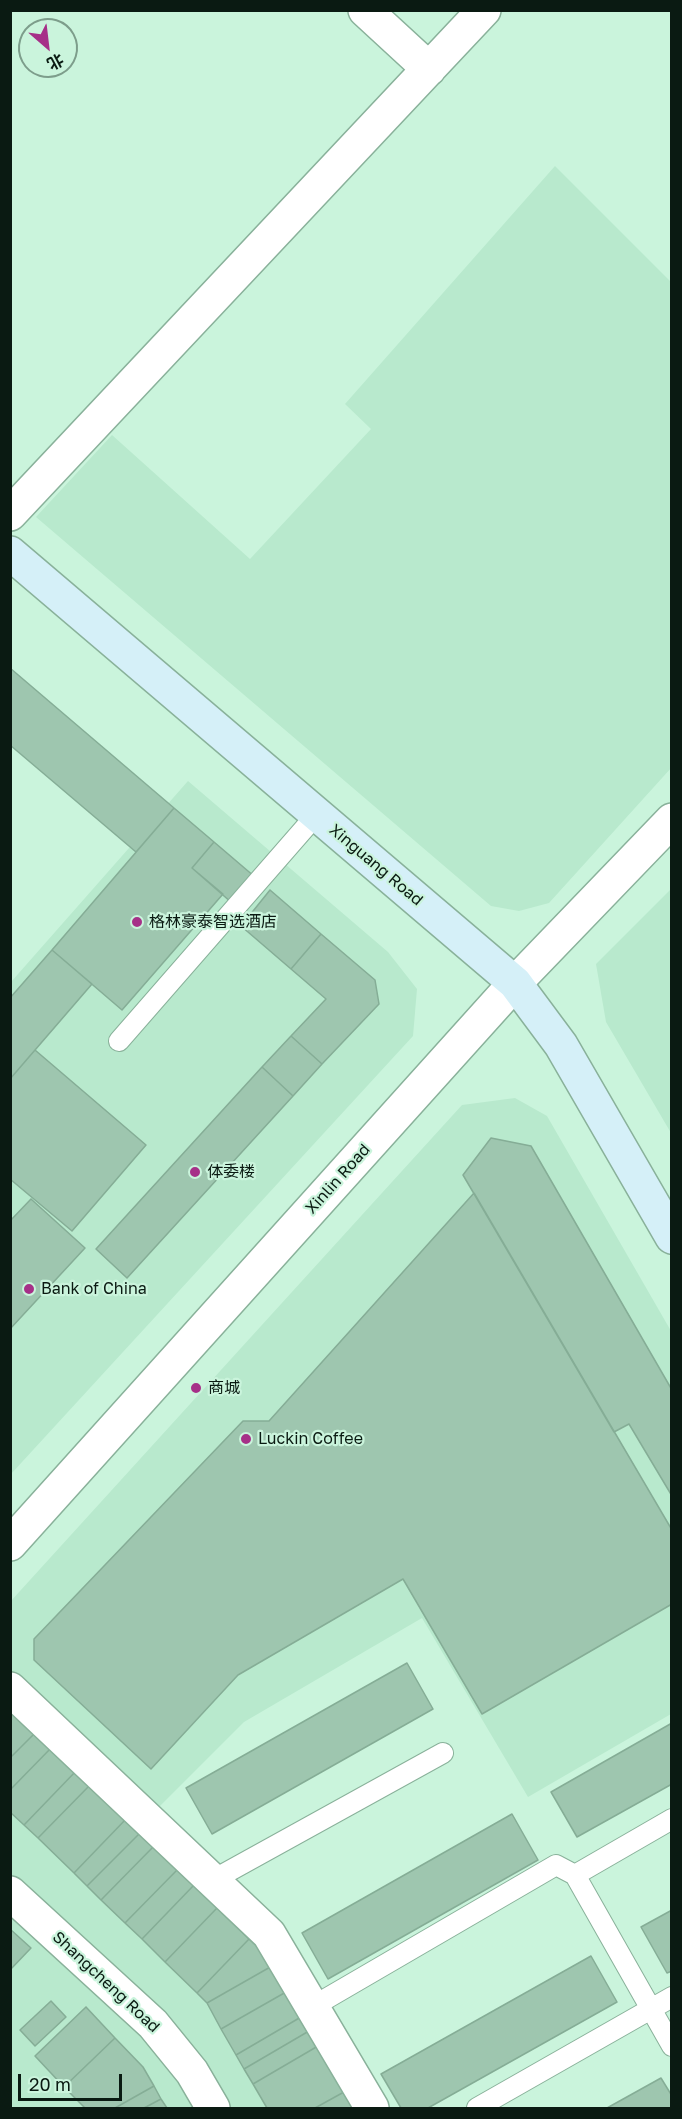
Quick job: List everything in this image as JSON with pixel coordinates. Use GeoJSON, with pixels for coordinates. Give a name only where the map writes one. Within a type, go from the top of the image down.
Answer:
{"type":"FeatureCollection","features":[{"type":"Feature","properties":{"kind":"main road","name":"Xinguang Road"},"geometry":{"type":"LineString","coordinates":[[10,554],[515,983],[561,1045],[672,1237]]}},
{"type":"Feature","properties":{"kind":"street"},"geometry":{"type":"LineString","coordinates":[[365,10],[429,69]]}},
{"type":"Feature","properties":{"kind":"street"},"geometry":{"type":"LineString","coordinates":[[10,514],[484,10]]}},
{"type":"Feature","properties":{"kind":"street","name":"Xinlin Road"},"geometry":{"type":"LineString","coordinates":[[10,1544],[515,983],[672,820]]}},
{"type":"Feature","properties":{"kind":"street"},"geometry":{"type":"LineString","coordinates":[[10,1689],[269,1934],[372,2109]]}},
{"type":"Feature","properties":{"kind":"street","name":"Shangcheng Road"},"geometry":{"type":"LineString","coordinates":[[10,1893],[153,2024],[192,2072],[213,2109]]}},
{"type":"Feature","properties":{"kind":"lane"},"geometry":{"type":"LineString","coordinates":[[118,1041],[317,814]]}},
{"type":"Feature","properties":{"kind":"lane"},"geometry":{"type":"LineString","coordinates":[[213,1880],[442,1753]]}},
{"type":"Feature","properties":{"kind":"lane"},"geometry":{"type":"LineString","coordinates":[[575,1875],[672,1819]]}},
{"type":"Feature","properties":{"kind":"lane"},"geometry":{"type":"LineString","coordinates":[[312,2007],[556,1865],[575,1875],[672,2046]]}},
{"type":"Feature","properties":{"kind":"lane"},"geometry":{"type":"LineString","coordinates":[[477,2109],[672,1997]]}},
{"type":"Feature","properties":{"kind":"shaded area"},"geometry":{"type":"Polygon","coordinates":[[[555,166],[671,282],[672,767],[549,903],[519,911],[491,906],[36,517],[112,435],[250,559],[371,429],[345,404],[555,166]]]}},
{"type":"Feature","properties":{"kind":"shaded area"},"geometry":{"type":"Polygon","coordinates":[[[188,781],[388,952],[417,989],[413,1036],[11,1474],[11,982],[188,781]]]}},
{"type":"Feature","properties":{"kind":"shaded area"},"geometry":{"type":"Polygon","coordinates":[[[671,889],[671,1133],[606,1022],[596,964],[671,889]]]}},
{"type":"Feature","properties":{"kind":"shaded area"},"geometry":{"type":"Polygon","coordinates":[[[515,1098],[547,1116],[671,1331],[671,1714],[528,1797],[422,1618],[244,1722],[158,1808],[383,2108],[11,2108],[10,1602],[462,1105],[515,1098]]]}},
{"type":"Feature","properties":{"kind":"building"},"geometry":{"type":"Polygon","coordinates":[[[10,668],[174,808],[136,852],[10,745],[10,668]]]}},
{"type":"Feature","properties":{"kind":"building","name":"格林豪泰智选酒店"},"geometry":{"type":"Polygon","coordinates":[[[174,808],[214,842],[192,868],[223,894],[122,1010],[52,950],[174,808]]]}},
{"type":"Feature","properties":{"kind":"building"},"geometry":{"type":"Polygon","coordinates":[[[214,842],[255,877],[232,903],[192,868],[214,842]]]}},
{"type":"Feature","properties":{"kind":"building"},"geometry":{"type":"Polygon","coordinates":[[[270,890],[321,934],[291,969],[241,926],[270,890]]]}},
{"type":"Feature","properties":{"kind":"building"},"geometry":{"type":"Polygon","coordinates":[[[321,934],[375,980],[379,1004],[322,1064],[291,1036],[326,999],[291,969],[321,934]]]}},
{"type":"Feature","properties":{"kind":"building"},"geometry":{"type":"Polygon","coordinates":[[[52,950],[92,984],[10,1079],[10,998],[52,950]]]}},
{"type":"Feature","properties":{"kind":"building"},"geometry":{"type":"Polygon","coordinates":[[[291,1036],[322,1064],[293,1096],[262,1067],[291,1036]]]}},
{"type":"Feature","properties":{"kind":"building"},"geometry":{"type":"Polygon","coordinates":[[[35,1050],[146,1145],[72,1231],[10,1179],[10,1079],[35,1050]]]}},
{"type":"Feature","properties":{"kind":"building","name":"体委楼"},"geometry":{"type":"Polygon","coordinates":[[[262,1067],[293,1096],[127,1278],[96,1249],[262,1067]]]}},
{"type":"Feature","properties":{"kind":"building"},"geometry":{"type":"Polygon","coordinates":[[[491,1138],[531,1146],[672,1390],[672,1496],[629,1424],[614,1432],[463,1175],[491,1138]]]}},
{"type":"Feature","properties":{"kind":"building"},"geometry":{"type":"Polygon","coordinates":[[[474,1193],[672,1530],[672,1604],[482,1714],[403,1579],[238,1675],[151,1769],[34,1660],[34,1639],[243,1421],[269,1421],[474,1193]]]}},
{"type":"Feature","properties":{"kind":"building","name":"Bank of China"},"geometry":{"type":"Polygon","coordinates":[[[31,1199],[85,1248],[10,1329],[10,1221],[31,1199]]]}},
{"type":"Feature","properties":{"kind":"building"},"geometry":{"type":"Polygon","coordinates":[[[407,1663],[433,1709],[212,1834],[186,1788],[407,1663]]]}},
{"type":"Feature","properties":{"kind":"building"},"geometry":{"type":"Polygon","coordinates":[[[10,1707],[36,1732],[10,1758],[10,1707]]]}},
{"type":"Feature","properties":{"kind":"building"},"geometry":{"type":"Polygon","coordinates":[[[672,1723],[672,1784],[577,1837],[551,1792],[672,1723]]]}},
{"type":"Feature","properties":{"kind":"building"},"geometry":{"type":"Polygon","coordinates":[[[36,1732],[52,1747],[10,1790],[10,1758],[36,1732]]]}},
{"type":"Feature","properties":{"kind":"building"},"geometry":{"type":"Polygon","coordinates":[[[52,1747],[76,1771],[24,1825],[10,1812],[10,1790],[52,1747]]]}},
{"type":"Feature","properties":{"kind":"building"},"geometry":{"type":"Polygon","coordinates":[[[76,1771],[90,1785],[38,1838],[24,1825],[76,1771]]]}},
{"type":"Feature","properties":{"kind":"building"},"geometry":{"type":"Polygon","coordinates":[[[90,1785],[126,1819],[74,1873],[38,1838],[90,1785]]]}},
{"type":"Feature","properties":{"kind":"building"},"geometry":{"type":"Polygon","coordinates":[[[512,1814],[538,1860],[328,1979],[302,1933],[512,1814]]]}},
{"type":"Feature","properties":{"kind":"building"},"geometry":{"type":"Polygon","coordinates":[[[126,1819],[140,1833],[87,1886],[74,1873],[126,1819]]]}},
{"type":"Feature","properties":{"kind":"building"},"geometry":{"type":"Polygon","coordinates":[[[140,1833],[154,1846],[101,1900],[87,1886],[140,1833]]]}},
{"type":"Feature","properties":{"kind":"building"},"geometry":{"type":"Polygon","coordinates":[[[154,1846],[178,1869],[125,1923],[101,1900],[154,1846]]]}},
{"type":"Feature","properties":{"kind":"building"},"geometry":{"type":"Polygon","coordinates":[[[178,1869],[194,1885],[142,1939],[125,1923],[178,1869]]]}},
{"type":"Feature","properties":{"kind":"building"},"geometry":{"type":"Polygon","coordinates":[[[194,1885],[217,1908],[165,1962],[142,1939],[194,1885]]]}},
{"type":"Feature","properties":{"kind":"building"},"geometry":{"type":"Polygon","coordinates":[[[217,1908],[249,1939],[197,1993],[165,1962],[217,1908]]]}},
{"type":"Feature","properties":{"kind":"building"},"geometry":{"type":"Polygon","coordinates":[[[672,1910],[672,1971],[667,1973],[641,1927],[672,1910]]]}},
{"type":"Feature","properties":{"kind":"building"},"geometry":{"type":"Polygon","coordinates":[[[10,1929],[31,1948],[10,1970],[10,1929]]]}},
{"type":"Feature","properties":{"kind":"building"},"geometry":{"type":"Polygon","coordinates":[[[249,1939],[264,1953],[272,1966],[207,2003],[197,1993],[249,1939]]]}},
{"type":"Feature","properties":{"kind":"building"},"geometry":{"type":"Polygon","coordinates":[[[591,1956],[617,2002],[428,2108],[401,2108],[381,2074],[591,1956]]]}},
{"type":"Feature","properties":{"kind":"building"},"geometry":{"type":"Polygon","coordinates":[[[272,1966],[286,1992],[221,2029],[207,2003],[272,1966]]]}},
{"type":"Feature","properties":{"kind":"building"},"geometry":{"type":"Polygon","coordinates":[[[286,1992],[301,2017],[236,2055],[221,2029],[286,1992]]]}},
{"type":"Feature","properties":{"kind":"building"},"geometry":{"type":"Polygon","coordinates":[[[51,2001],[66,2017],[35,2046],[20,2030],[51,2001]]]}},
{"type":"Feature","properties":{"kind":"building"},"geometry":{"type":"Polygon","coordinates":[[[86,2007],[115,2038],[64,2087],[35,2056],[86,2007]]]}},
{"type":"Feature","properties":{"kind":"building"},"geometry":{"type":"Polygon","coordinates":[[[301,2017],[309,2031],[244,2069],[236,2055],[301,2017]]]}},
{"type":"Feature","properties":{"kind":"building"},"geometry":{"type":"Polygon","coordinates":[[[309,2031],[318,2046],[253,2084],[244,2069],[309,2031]]]}},
{"type":"Feature","properties":{"kind":"building"},"geometry":{"type":"Polygon","coordinates":[[[115,2038],[143,2067],[154,2086],[115,2108],[85,2108],[64,2087],[115,2038]]]}},
{"type":"Feature","properties":{"kind":"building"},"geometry":{"type":"Polygon","coordinates":[[[318,2046],[344,2092],[315,2108],[267,2108],[253,2084],[318,2046]]]}},
{"type":"Feature","properties":{"kind":"building"},"geometry":{"type":"Polygon","coordinates":[[[661,2078],[672,2096],[672,2108],[607,2108],[661,2078]]]}},
{"type":"Feature","properties":{"kind":"building"},"geometry":{"type":"Polygon","coordinates":[[[154,2086],[161,2099],[144,2108],[115,2108],[154,2086]]]}},
{"type":"Feature","properties":{"kind":"building"},"geometry":{"type":"Polygon","coordinates":[[[344,2092],[352,2108],[315,2108],[344,2092]]]}},
{"type":"Feature","properties":{"kind":"building"},"geometry":{"type":"Polygon","coordinates":[[[161,2099],[167,2108],[144,2108],[161,2099]]]}},
{"type":"Feature","properties":{"kind":"place","name":"格林豪泰智选酒店"},"geometry":{"type":"Point","coordinates":[137,922]}},
{"type":"Feature","properties":{"kind":"place","name":"体委楼"},"geometry":{"type":"Point","coordinates":[195,1172]}},
{"type":"Feature","properties":{"kind":"place","name":"Bank of China"},"geometry":{"type":"Point","coordinates":[29,1289]}},
{"type":"Feature","properties":{"kind":"place","name":"商城"},"geometry":{"type":"Point","coordinates":[196,1388]}},
{"type":"Feature","properties":{"kind":"place","name":"Luckin Coffee"},"geometry":{"type":"Point","coordinates":[246,1439]}}]}
